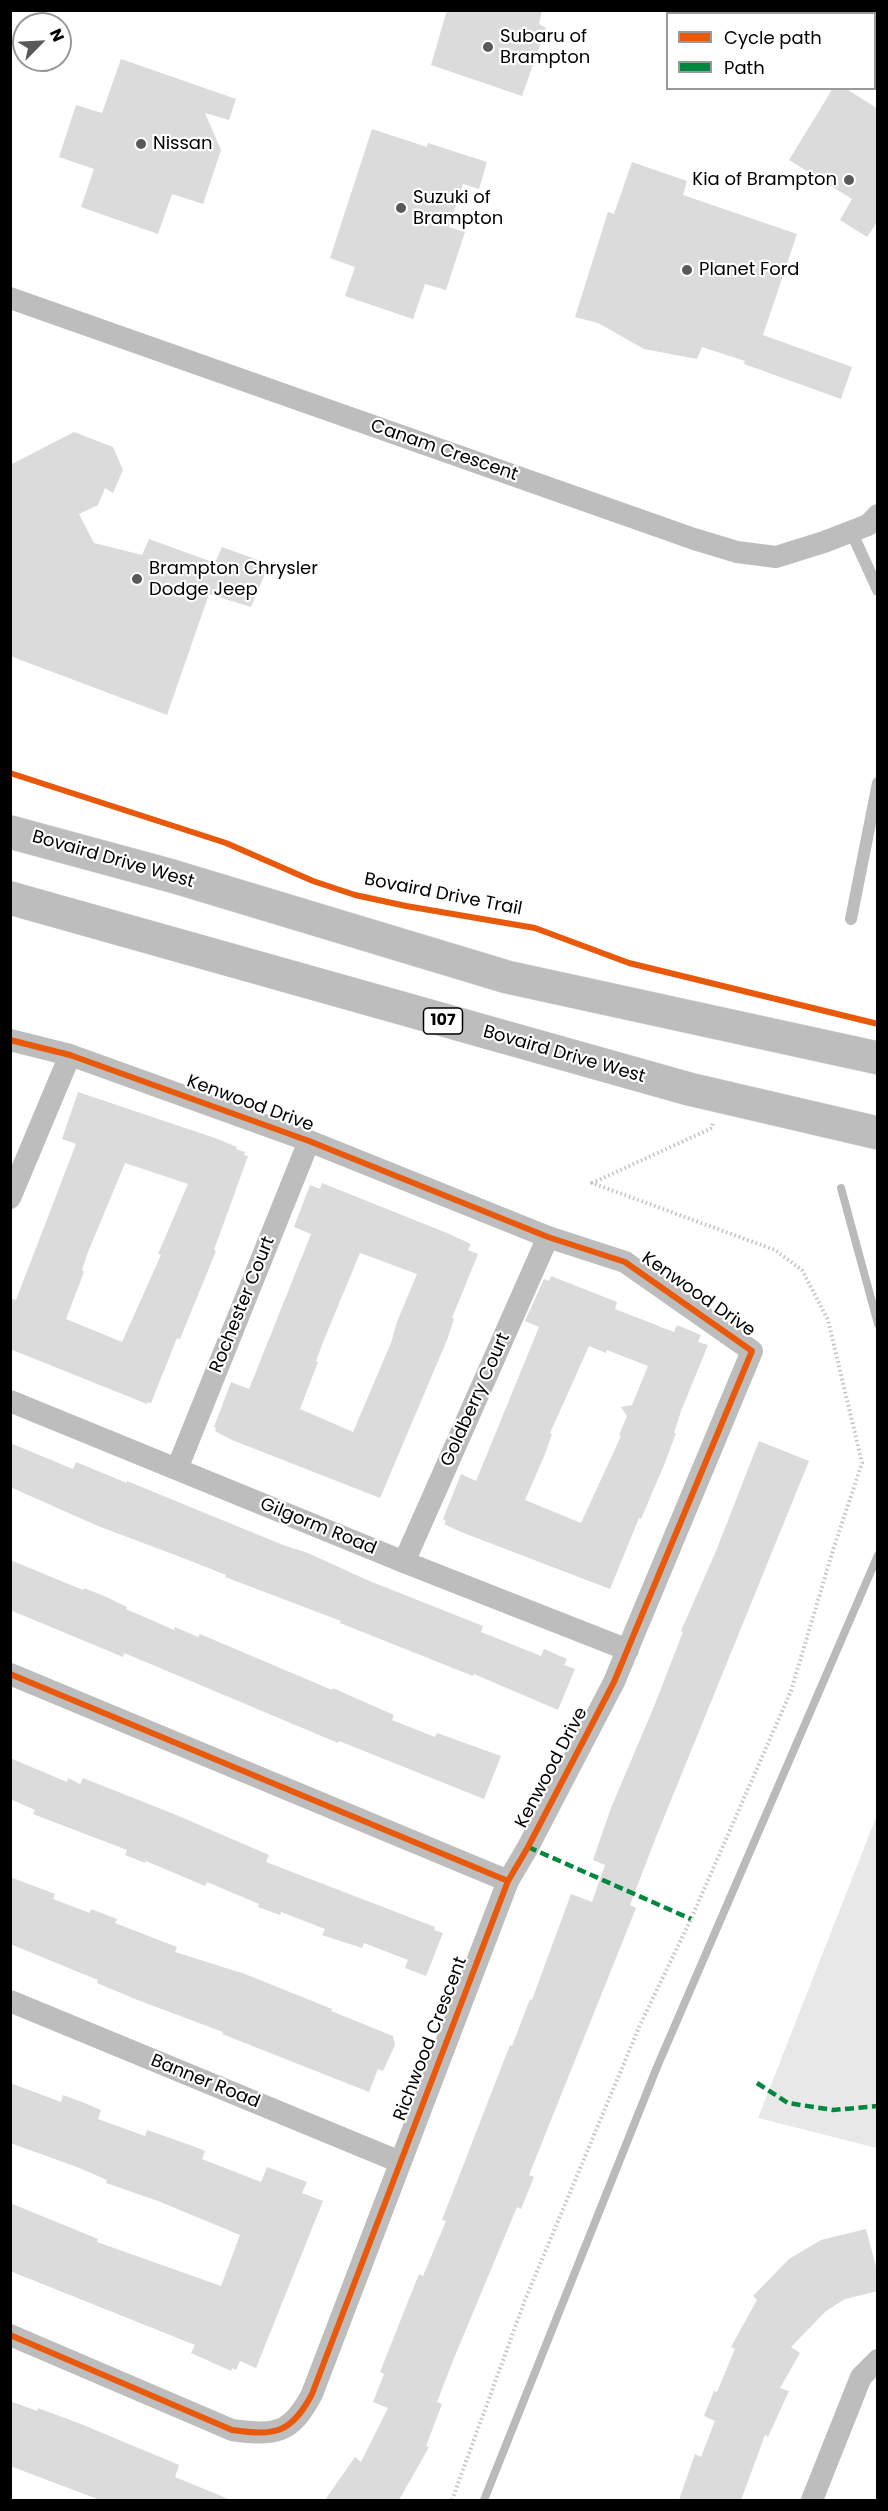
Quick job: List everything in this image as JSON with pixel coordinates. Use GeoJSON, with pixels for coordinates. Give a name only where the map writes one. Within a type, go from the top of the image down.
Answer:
{"type":"FeatureCollection","features":[{"type":"Feature","properties":{"kind":"main road","name":"Bovaird Drive West"},"geometry":{"type":"LineString","coordinates":[[10,832],[172,876],[507,977],[878,1058]]}},
{"type":"Feature","properties":{"kind":"main road","name":"Bovaird Drive West"},"geometry":{"type":"LineString","coordinates":[[10,898],[718,1097],[878,1133]]}},
{"type":"Feature","properties":{"kind":"street","name":"Canam Crescent"},"geometry":{"type":"LineString","coordinates":[[10,298],[694,539],[737,552],[776,557],[868,525],[878,515]]}},
{"type":"Feature","properties":{"kind":"street","name":"Kenwood Drive"},"geometry":{"type":"LineString","coordinates":[[10,1040],[70,1055],[309,1141],[548,1237],[626,1262],[752,1351],[614,1682],[508,1881]]}},
{"type":"Feature","properties":{"kind":"street"},"geometry":{"type":"LineString","coordinates":[[10,1198],[70,1055]]}},
{"type":"Feature","properties":{"kind":"street","name":"Rochester Court"},"geometry":{"type":"LineString","coordinates":[[177,1469],[309,1141]]}},
{"type":"Feature","properties":{"kind":"street","name":"Goldberry Court"},"geometry":{"type":"LineString","coordinates":[[404,1562],[548,1237]]}},
{"type":"Feature","properties":{"kind":"street","name":"Gilgorm Road"},"geometry":{"type":"LineString","coordinates":[[10,1401],[404,1562],[628,1650]]}},
{"type":"Feature","properties":{"kind":"street"},"geometry":{"type":"LineString","coordinates":[[10,1674],[508,1881]]}},
{"type":"Feature","properties":{"kind":"street","name":"Richwood Crescent"},"geometry":{"type":"LineString","coordinates":[[10,2335],[232,2430],[256,2434],[281,2431],[301,2415],[312,2394],[508,1881]]}},
{"type":"Feature","properties":{"kind":"street","name":"Banner Road"},"geometry":{"type":"LineString","coordinates":[[10,2001],[400,2162]]}},
{"type":"Feature","properties":{"kind":"street"},"geometry":{"type":"LineString","coordinates":[[812,2500],[861,2377],[878,2360]]}},
{"type":"Feature","properties":{"kind":"lane"},"geometry":{"type":"LineString","coordinates":[[851,531],[878,590]]}},
{"type":"Feature","properties":{"kind":"lane"},"geometry":{"type":"LineString","coordinates":[[851,919],[878,783]]}},
{"type":"Feature","properties":{"kind":"path"},"geometry":{"type":"LineString","coordinates":[[452,2500],[525,2300],[631,2047],[691,1919],[791,1691],[832,1550],[862,1463],[828,1320],[802,1270],[775,1250],[592,1183],[712,1128],[718,1097]]}},
{"type":"Feature","properties":{"kind":"shaded area"},"geometry":{"type":"Polygon","coordinates":[[[877,1815],[877,2148],[758,2118],[877,1815]]]}},
{"type":"Feature","properties":{"kind":"building","name":"Subaru of Brampton"},"geometry":{"type":"Polygon","coordinates":[[[447,10],[542,10],[539,24],[546,28],[522,96],[431,65],[447,10]]]}},
{"type":"Feature","properties":{"kind":"building","name":"Nissan"},"geometry":{"type":"Polygon","coordinates":[[[121,59],[236,99],[229,120],[205,113],[221,150],[203,204],[172,194],[158,234],[81,207],[94,169],[59,157],[76,105],[102,113],[121,59]]]}},
{"type":"Feature","properties":{"kind":"building","name":"Kia of Brampton"},"geometry":{"type":"Polygon","coordinates":[[[832,90],[848,90],[878,109],[878,221],[867,237],[840,220],[852,199],[789,160],[832,90]]]}},
{"type":"Feature","properties":{"kind":"building","name":"Suzuki of Brampton"},"geometry":{"type":"Polygon","coordinates":[[[372,129],[427,147],[428,143],[487,162],[479,189],[463,184],[449,227],[465,232],[446,290],[425,284],[413,319],[345,296],[355,267],[330,258],[372,129]]]}},
{"type":"Feature","properties":{"kind":"building","name":"Planet Ford"},"geometry":{"type":"Polygon","coordinates":[[[632,162],[687,181],[683,195],[797,234],[763,335],[852,367],[841,399],[744,364],[745,361],[702,347],[697,359],[644,349],[598,323],[575,317],[608,212],[614,214],[632,162]]]}},
{"type":"Feature","properties":{"kind":"building","name":"Brampton Chrysler Dodge Jeep"},"geometry":{"type":"Polygon","coordinates":[[[74,432],[113,447],[123,470],[113,493],[105,488],[98,505],[79,514],[94,543],[142,555],[149,539],[215,563],[222,547],[269,564],[251,607],[209,594],[167,715],[10,656],[10,465],[74,432]]]}},
{"type":"Feature","properties":{"kind":"building"},"geometry":{"type":"Polygon","coordinates":[[[78,1092],[215,1138],[237,1147],[236,1149],[245,1152],[244,1155],[248,1156],[214,1250],[216,1251],[151,1403],[147,1404],[10,1349],[10,1298],[16,1300],[76,1144],[62,1139],[78,1092]],[[125,1163],[88,1252],[82,1270],[84,1272],[66,1319],[122,1342],[161,1255],[158,1254],[188,1184],[125,1163]]]}},
{"type":"Feature","properties":{"kind":"building"},"geometry":{"type":"Polygon","coordinates":[[[322,1183],[447,1233],[471,1244],[468,1250],[478,1254],[452,1318],[454,1319],[447,1340],[380,1498],[232,1440],[215,1431],[214,1427],[231,1382],[249,1389],[311,1234],[294,1227],[310,1185],[320,1189],[322,1183]],[[360,1253],[323,1342],[300,1409],[353,1432],[391,1343],[417,1274],[360,1253]]]}},
{"type":"Feature","properties":{"kind":"building"},"geometry":{"type":"Polygon","coordinates":[[[551,1276],[617,1302],[615,1309],[674,1332],[677,1325],[701,1335],[698,1342],[708,1345],[681,1411],[674,1433],[676,1433],[664,1465],[610,1589],[461,1532],[444,1524],[446,1521],[443,1519],[461,1474],[476,1481],[539,1327],[525,1321],[544,1279],[549,1281],[551,1276]],[[589,1346],[550,1433],[552,1434],[545,1454],[525,1500],[581,1523],[621,1436],[619,1435],[627,1416],[621,1407],[632,1405],[648,1366],[607,1350],[606,1353],[589,1346]]]}},
{"type":"Feature","properties":{"kind":"building"},"geometry":{"type":"Polygon","coordinates":[[[759,1441],[809,1461],[656,1837],[630,1905],[636,1908],[529,2175],[534,2177],[521,2209],[517,2207],[452,2363],[437,2402],[442,2404],[426,2446],[429,2447],[399,2500],[325,2500],[355,2457],[361,2462],[388,2408],[373,2402],[384,2374],[380,2372],[419,2274],[423,2276],[446,2221],[442,2220],[510,2045],[512,2046],[530,1999],[532,2000],[571,1894],[592,1902],[605,1865],[593,1860],[611,1808],[655,1704],[683,1632],[681,1631],[716,1551],[759,1441]]]}},
{"type":"Feature","properties":{"kind":"building"},"geometry":{"type":"Polygon","coordinates":[[[10,1443],[73,1469],[76,1462],[127,1483],[127,1481],[483,1626],[481,1632],[541,1656],[544,1649],[567,1659],[564,1665],[575,1669],[558,1710],[474,1674],[473,1676],[340,1623],[341,1621],[225,1577],[226,1575],[98,1526],[10,1487],[10,1443]]]}},
{"type":"Feature","properties":{"kind":"building"},"geometry":{"type":"Polygon","coordinates":[[[10,1560],[83,1590],[84,1588],[104,1596],[127,1607],[126,1609],[174,1630],[175,1627],[198,1637],[200,1634],[332,1690],[333,1688],[394,1715],[392,1720],[435,1737],[437,1733],[501,1756],[484,1799],[339,1741],[338,1743],[124,1653],[123,1657],[10,1610],[10,1560]]]}},
{"type":"Feature","properties":{"kind":"building"},"geometry":{"type":"Polygon","coordinates":[[[10,1758],[67,1782],[68,1778],[80,1784],[83,1778],[174,1814],[269,1855],[266,1862],[435,1927],[434,1930],[443,1933],[426,1976],[405,1968],[408,1960],[364,1943],[362,1948],[322,1935],[325,1929],[281,1912],[280,1915],[258,1907],[259,1904],[207,1882],[205,1886],[146,1861],[145,1863],[125,1855],[127,1850],[33,1814],[35,1810],[10,1799],[10,1758]]]}},
{"type":"Feature","properties":{"kind":"building"},"geometry":{"type":"Polygon","coordinates":[[[10,1877],[55,1894],[53,1899],[90,1913],[91,1909],[117,1919],[115,1923],[177,1947],[175,1952],[245,1974],[393,2036],[395,2045],[383,2071],[378,2069],[369,2092],[222,2034],[223,2032],[135,1999],[97,1983],[98,1980],[10,1944],[10,1877]]]}},
{"type":"Feature","properties":{"kind":"building"},"geometry":{"type":"Polygon","coordinates":[[[10,2083],[61,2102],[63,2095],[82,2102],[101,2110],[98,2119],[145,2136],[147,2130],[190,2145],[205,2151],[202,2159],[261,2182],[267,2167],[307,2182],[302,2193],[323,2201],[256,2368],[240,2361],[236,2370],[232,2368],[231,2371],[191,2353],[195,2345],[10,2271],[10,2203],[98,2239],[97,2242],[221,2286],[240,2235],[158,2201],[106,2183],[107,2180],[77,2167],[10,2143],[10,2083]]]}},
{"type":"Feature","properties":{"kind":"building"},"geometry":{"type":"Polygon","coordinates":[[[866,2229],[878,2274],[878,2291],[845,2299],[826,2311],[791,2347],[800,2353],[780,2388],[789,2391],[768,2437],[765,2435],[741,2500],[679,2500],[695,2454],[701,2457],[715,2421],[704,2416],[735,2349],[731,2347],[757,2300],[753,2296],[789,2259],[821,2240],[866,2229]]]}},
{"type":"Feature","properties":{"kind":"building"},"geometry":{"type":"Polygon","coordinates":[[[10,2401],[37,2411],[38,2408],[81,2424],[179,2465],[175,2477],[231,2500],[100,2500],[10,2466],[10,2401]]]}},
{"type":"Feature","properties":{"kind":"waterway"},"geometry":{"type":"LineString","coordinates":[[841,1188],[878,1324]]}},
{"type":"Feature","properties":{"kind":"waterway"},"geometry":{"type":"LineString","coordinates":[[484,2500],[657,2067],[878,1555]]}},
{"type":"Feature","properties":{"kind":"marked path"},"geometry":{"type":"LineString","coordinates":[[528,1847],[691,1919]]}},
{"type":"Feature","properties":{"kind":"marked path"},"geometry":{"type":"LineString","coordinates":[[757,2083],[788,2103],[833,2110],[878,2106]]}},
{"type":"Feature","properties":{"kind":"cycle path","name":"Bovaird Drive Trail"},"geometry":{"type":"LineString","coordinates":[[10,773],[226,843],[313,881],[355,895],[535,928],[629,963],[878,1024]]}},
{"type":"Feature","properties":{"kind":"cycle path"},"geometry":{"type":"LineString","coordinates":[[10,1040],[70,1055],[309,1141],[548,1237],[625,1262],[752,1351],[614,1682],[508,1881]]}},
{"type":"Feature","properties":{"kind":"cycle path"},"geometry":{"type":"LineString","coordinates":[[10,1674],[508,1881],[312,2394],[289,2425],[271,2432],[260,2433],[232,2430],[10,2335]]}},
{"type":"Feature","properties":{"kind":"place","name":"Subaru of Brampton"},"geometry":{"type":"Point","coordinates":[488,47]}},
{"type":"Feature","properties":{"kind":"place","name":"Nissan"},"geometry":{"type":"Point","coordinates":[141,144]}},
{"type":"Feature","properties":{"kind":"place","name":"Kia of Brampton"},"geometry":{"type":"Point","coordinates":[849,180]}},
{"type":"Feature","properties":{"kind":"place","name":"Suzuki of Brampton"},"geometry":{"type":"Point","coordinates":[401,208]}},
{"type":"Feature","properties":{"kind":"place","name":"Planet Ford"},"geometry":{"type":"Point","coordinates":[687,270]}},
{"type":"Feature","properties":{"kind":"place","name":"Brampton Chrysler Dodge Jeep"},"geometry":{"type":"Point","coordinates":[137,579]}}]}
